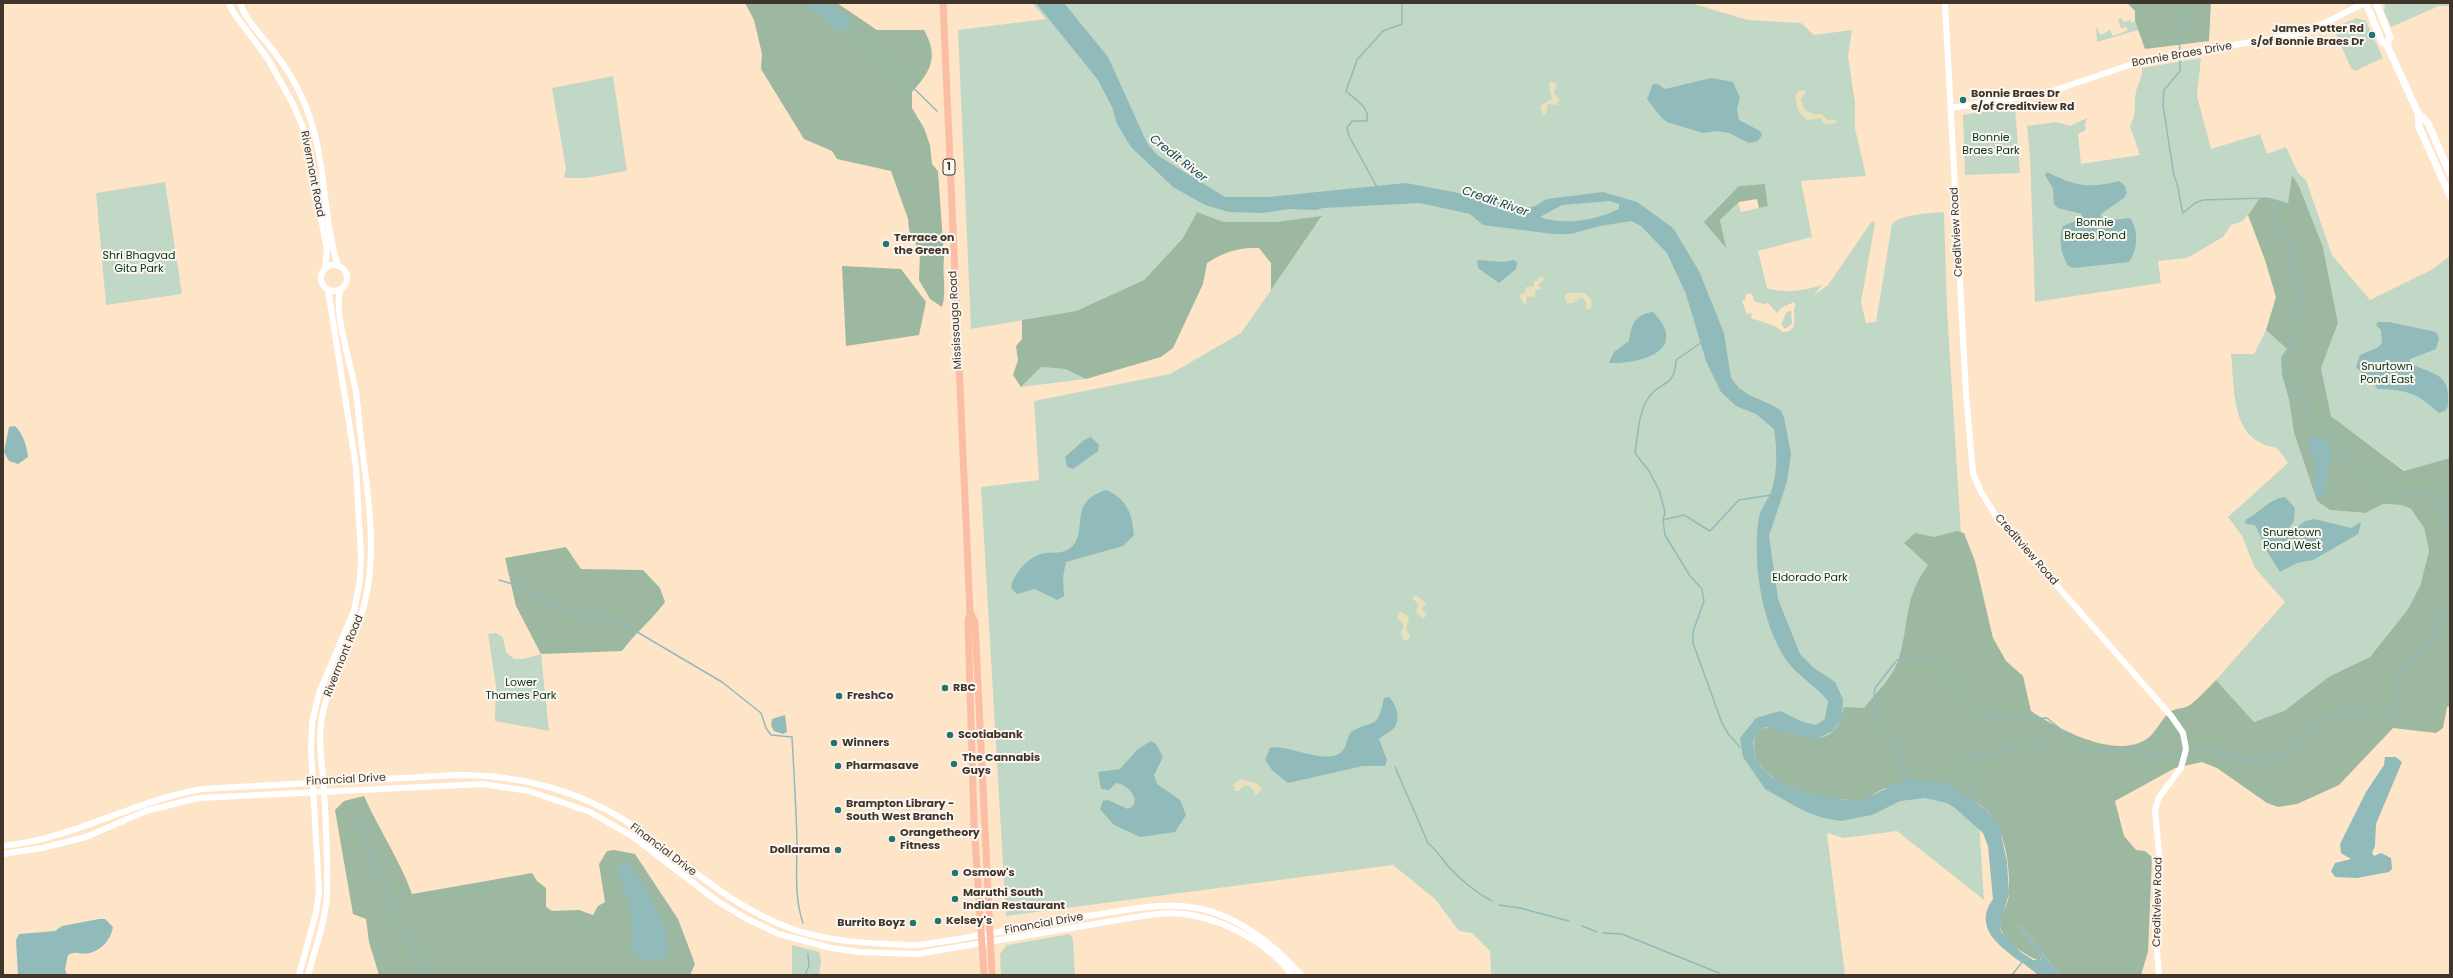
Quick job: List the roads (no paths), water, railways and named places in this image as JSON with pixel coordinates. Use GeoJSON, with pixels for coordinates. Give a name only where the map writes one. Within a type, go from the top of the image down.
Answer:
{"type":"FeatureCollection","features":[{"type":"Feature","properties":{"kind":"main road","name":"Mississauga Road"},"geometry":{"type":"LineString","coordinates":[[943,3],[970,612],[968,622],[974,824],[984,975]]}},
{"type":"Feature","properties":{"kind":"main road"},"geometry":{"type":"LineString","coordinates":[[2365,3],[2382,42],[2387,45],[2418,113],[2419,127],[2450,196]]}},
{"type":"Feature","properties":{"kind":"main road"},"geometry":{"type":"LineString","coordinates":[[2376,3],[2390,37],[2387,45]]}},
{"type":"Feature","properties":{"kind":"main road"},"geometry":{"type":"LineString","coordinates":[[2418,113],[2428,123],[2450,174]]}},
{"type":"Feature","properties":{"kind":"main road","name":"Mississauga Road"},"geometry":{"type":"LineString","coordinates":[[970,612],[975,622],[987,827],[992,975]]}},
{"type":"Feature","properties":{"kind":"street","name":"Rivermont Road"},"geometry":{"type":"LineString","coordinates":[[229,3],[233,12],[268,59],[293,104],[305,132],[327,250],[325,269]]}},
{"type":"Feature","properties":{"kind":"street","name":"Rivermont Road"},"geometry":{"type":"LineString","coordinates":[[240,3],[246,16],[279,59],[303,100],[319,155],[331,242],[338,266]]}},
{"type":"Feature","properties":{"kind":"street","name":"Creditview Road"},"geometry":{"type":"LineString","coordinates":[[1945,3],[1965,386],[1973,473],[1981,492],[1996,516],[2172,717],[2183,734],[2186,742],[2185,755],[2181,768],[2159,797],[2155,810],[2160,864],[2155,926],[2159,975]]}},
{"type":"Feature","properties":{"kind":"street","name":"Bonnie Braes Drive"},"geometry":{"type":"LineString","coordinates":[[1950,108],[2044,94],[2144,60],[2293,35],[2325,23],[2365,3]]}},
{"type":"Feature","properties":{"kind":"street"},"geometry":{"type":"LineString","coordinates":[[331,266],[338,266],[344,270],[346,276],[345,283],[341,289],[328,290],[321,280],[325,269],[331,266]]}},
{"type":"Feature","properties":{"kind":"street","name":"Rivermont Road"},"geometry":{"type":"LineString","coordinates":[[308,975],[327,899],[324,791],[320,741],[323,712],[330,690],[361,618],[367,594],[370,565],[367,484],[354,382],[339,312],[338,296],[341,289]]}},
{"type":"Feature","properties":{"kind":"street","name":"Rivermont Road"},"geometry":{"type":"LineString","coordinates":[[299,975],[319,897],[312,782],[311,730],[315,706],[351,618],[358,596],[361,568],[356,467],[328,290]]}},
{"type":"Feature","properties":{"kind":"street","name":"Financial Drive"},"geometry":{"type":"LineString","coordinates":[[3,846],[24,844],[82,828],[162,797],[202,789],[312,782],[471,775],[531,782],[575,796],[611,813],[636,828],[731,900],[762,917],[794,930],[840,941],[902,946],[982,938],[1172,913],[1189,915],[1237,931],[1271,953],[1292,975]]}},
{"type":"Feature","properties":{"kind":"street","name":"Financial Drive"},"geometry":{"type":"LineString","coordinates":[[3,854],[42,848],[86,837],[146,811],[198,798],[471,784],[529,791],[578,807],[613,824],[717,901],[747,920],[779,934],[844,950],[902,954],[917,954],[982,938]]}},
{"type":"Feature","properties":{"kind":"street","name":"Financial Drive"},"geometry":{"type":"LineString","coordinates":[[990,937],[1147,907],[1192,907],[1213,913],[1250,931],[1274,947],[1301,975]]}},
{"type":"Feature","properties":{"kind":"water"},"geometry":{"type":"Polygon","coordinates":[[[808,3],[826,3],[850,17],[848,29],[836,32],[818,12],[810,10],[808,3]]]}},
{"type":"Feature","properties":{"kind":"water","name":"Credit River"},"geometry":{"type":"Polygon","coordinates":[[[1036,3],[1064,3],[1108,57],[1147,143],[1157,155],[1225,197],[1268,197],[1406,183],[1480,197],[1520,209],[1535,206],[1547,199],[1603,192],[1637,202],[1673,228],[1699,271],[1724,333],[1731,378],[1739,388],[1749,395],[1774,406],[1781,411],[1784,417],[1791,454],[1787,482],[1769,536],[1778,599],[1800,654],[1814,668],[1835,682],[1843,699],[1842,718],[1833,731],[1821,737],[1812,739],[1765,727],[1757,731],[1753,743],[1755,756],[1761,767],[1771,777],[1800,791],[1844,800],[1862,800],[1907,779],[1946,783],[1985,809],[1999,825],[2007,862],[2009,894],[2000,925],[2001,932],[2022,953],[2033,960],[2041,960],[2040,956],[2015,923],[2021,926],[2060,975],[2039,975],[2005,950],[1991,935],[1987,927],[1986,919],[1987,909],[1993,899],[1988,846],[1983,833],[1955,808],[1947,803],[1925,798],[1900,801],[1872,815],[1841,821],[1823,818],[1802,810],[1765,789],[1743,757],[1740,738],[1756,718],[1780,711],[1803,722],[1816,725],[1825,719],[1828,701],[1787,661],[1778,646],[1771,629],[1765,611],[1761,591],[1758,572],[1757,534],[1759,517],[1771,492],[1775,477],[1776,444],[1774,429],[1756,414],[1736,406],[1721,392],[1706,361],[1686,294],[1667,253],[1641,226],[1631,221],[1600,226],[1571,234],[1553,234],[1483,225],[1470,214],[1420,203],[1323,208],[1316,210],[1289,209],[1263,213],[1229,212],[1205,205],[1173,187],[1131,147],[1117,124],[1112,107],[1098,80],[1036,3]],[[1610,201],[1562,205],[1540,217],[1559,221],[1590,219],[1619,209],[1619,204],[1610,201]]]}},
{"type":"Feature","properties":{"kind":"water"},"geometry":{"type":"Polygon","coordinates":[[[1711,78],[1733,82],[1740,98],[1737,109],[1739,120],[1760,131],[1762,135],[1758,141],[1749,143],[1729,133],[1717,131],[1703,133],[1667,122],[1660,116],[1647,99],[1653,84],[1658,84],[1665,89],[1711,78]]]}},
{"type":"Feature","properties":{"kind":"water"},"geometry":{"type":"Polygon","coordinates":[[[2047,172],[2082,185],[2098,185],[2119,181],[2125,186],[2127,193],[2124,198],[2101,214],[2101,217],[2113,220],[2130,218],[2135,229],[2136,246],[2129,262],[2074,268],[2068,266],[2061,246],[2061,231],[2063,226],[2080,219],[2082,214],[2058,208],[2054,204],[2053,189],[2045,175],[2047,172]]]}},
{"type":"Feature","properties":{"kind":"water"},"geometry":{"type":"Polygon","coordinates":[[[1477,260],[1504,262],[1513,260],[1517,262],[1516,269],[1499,283],[1478,268],[1477,260]]]}},
{"type":"Feature","properties":{"kind":"water"},"geometry":{"type":"Polygon","coordinates":[[[1653,312],[1663,325],[1666,336],[1664,345],[1657,352],[1635,361],[1609,363],[1614,352],[1629,341],[1631,330],[1635,321],[1642,315],[1653,312]]]}},
{"type":"Feature","properties":{"kind":"water"},"geometry":{"type":"Polygon","coordinates":[[[2378,322],[2389,322],[2436,332],[2439,338],[2436,349],[2410,359],[2410,363],[2435,374],[2444,382],[2447,388],[2448,396],[2448,406],[2445,411],[2439,413],[2412,394],[2397,390],[2378,389],[2356,367],[2360,355],[2377,348],[2382,343],[2381,330],[2376,325],[2378,322]]]}},
{"type":"Feature","properties":{"kind":"water"},"geometry":{"type":"Polygon","coordinates":[[[15,426],[24,440],[28,457],[18,464],[9,461],[4,452],[9,427],[15,426]]]}},
{"type":"Feature","properties":{"kind":"water"},"geometry":{"type":"Polygon","coordinates":[[[2315,435],[2328,444],[2333,456],[2327,474],[2326,490],[2321,498],[2316,495],[2313,487],[2316,474],[2316,465],[2308,441],[2315,435]]]}},
{"type":"Feature","properties":{"kind":"water"},"geometry":{"type":"Polygon","coordinates":[[[1091,437],[1099,445],[1098,451],[1073,469],[1067,467],[1065,457],[1084,440],[1091,437]]]}},
{"type":"Feature","properties":{"kind":"water"},"geometry":{"type":"Polygon","coordinates":[[[1107,490],[1119,498],[1127,508],[1132,520],[1134,535],[1123,546],[1066,562],[1063,577],[1064,596],[1057,600],[1035,589],[1017,594],[1011,588],[1015,576],[1023,566],[1033,557],[1045,553],[1066,551],[1069,549],[1075,543],[1078,535],[1080,518],[1086,502],[1094,495],[1107,490]]]}},
{"type":"Feature","properties":{"kind":"water"},"geometry":{"type":"Polygon","coordinates":[[[2285,497],[2295,508],[2294,521],[2289,528],[2292,531],[2305,521],[2314,519],[2351,528],[2359,523],[2361,524],[2358,534],[2313,560],[2297,563],[2280,572],[2268,553],[2255,525],[2246,524],[2245,520],[2274,500],[2285,497]]]}},
{"type":"Feature","properties":{"kind":"water"},"geometry":{"type":"Polygon","coordinates":[[[1389,697],[1394,704],[1398,718],[1395,727],[1379,739],[1387,760],[1385,766],[1363,766],[1288,783],[1272,770],[1265,760],[1270,748],[1278,747],[1319,756],[1329,757],[1338,754],[1344,749],[1351,732],[1377,720],[1382,709],[1384,698],[1389,697]]]}},
{"type":"Feature","properties":{"kind":"water"},"geometry":{"type":"Polygon","coordinates":[[[785,715],[787,732],[783,734],[774,731],[771,725],[772,719],[785,715]]]}},
{"type":"Feature","properties":{"kind":"water"},"geometry":{"type":"Polygon","coordinates":[[[1151,741],[1156,744],[1163,757],[1154,775],[1157,784],[1180,800],[1186,815],[1175,832],[1140,837],[1114,825],[1100,809],[1103,801],[1108,800],[1128,809],[1133,806],[1135,802],[1129,790],[1121,784],[1116,783],[1109,790],[1101,789],[1098,772],[1120,769],[1138,749],[1151,741]]]}},
{"type":"Feature","properties":{"kind":"water"},"geometry":{"type":"Polygon","coordinates":[[[2385,757],[2396,757],[2402,762],[2376,824],[2375,846],[2372,853],[2374,856],[2381,853],[2391,858],[2392,869],[2389,872],[2357,878],[2335,877],[2331,871],[2335,863],[2351,859],[2341,853],[2340,844],[2366,792],[2384,765],[2385,757]]]}},
{"type":"Feature","properties":{"kind":"water"},"geometry":{"type":"Polygon","coordinates":[[[622,863],[628,863],[641,881],[656,908],[666,936],[668,948],[667,957],[657,960],[640,960],[633,952],[630,905],[616,869],[622,863]]]}},
{"type":"Feature","properties":{"kind":"water"},"geometry":{"type":"Polygon","coordinates":[[[105,919],[113,927],[108,940],[102,947],[94,952],[74,953],[68,955],[65,969],[67,975],[18,975],[16,940],[19,934],[55,931],[62,926],[105,919]]]}},
{"type":"Feature","properties":{"kind":"waterway"},"geometry":{"type":"LineString","coordinates":[[1378,189],[1349,136],[1347,128],[1352,121],[1367,121],[1366,111],[1364,107],[1346,91],[1357,60],[1383,31],[1402,24],[1402,3]]}},
{"type":"Feature","properties":{"kind":"waterway"},"geometry":{"type":"LineString","coordinates":[[2180,53],[2179,31],[2190,3]]}},
{"type":"Feature","properties":{"kind":"waterway"},"geometry":{"type":"LineString","coordinates":[[848,24],[937,111]]}},
{"type":"Feature","properties":{"kind":"waterway"},"geometry":{"type":"LineString","coordinates":[[2180,57],[2180,71],[2164,90],[2163,105],[2174,176],[2183,213],[2195,203],[2203,200],[2267,198],[2274,202],[2277,238],[2290,241],[2294,247],[2290,258],[2295,287],[2305,295],[2295,307],[2307,321],[2291,339],[2285,367],[2289,380],[2309,414],[2329,432],[2346,455],[2395,497],[2432,491],[2443,500],[2447,524],[2450,525]]}},
{"type":"Feature","properties":{"kind":"waterway"},"geometry":{"type":"LineString","coordinates":[[1702,342],[1676,360],[1673,376],[1669,381],[1651,394],[1647,400],[1640,419],[1635,453],[1649,471],[1659,490],[1665,512],[1663,520],[1665,535],[1690,576],[1702,589],[1704,601],[1693,632],[1693,643],[1722,723],[1729,735],[1740,747]]}},
{"type":"Feature","properties":{"kind":"waterway"},"geometry":{"type":"LineString","coordinates":[[1663,520],[1684,515],[1710,531],[1739,500],[1771,495]]}},
{"type":"Feature","properties":{"kind":"waterway"},"geometry":{"type":"LineString","coordinates":[[499,580],[522,587],[552,604],[627,626],[722,682],[761,713],[766,728],[771,735],[792,737],[797,828],[797,893],[803,923]]}},
{"type":"Feature","properties":{"kind":"waterway"},"geometry":{"type":"LineString","coordinates":[[2190,752],[2214,751],[2260,763],[2288,754],[2298,748],[2315,725],[2326,717],[2346,709],[2357,709],[2367,715],[2390,712],[2399,704],[2395,680],[2399,673],[2437,637],[2437,627],[2433,620],[2436,615],[2450,615]]}},
{"type":"Feature","properties":{"kind":"waterway"},"geometry":{"type":"LineString","coordinates":[[1907,781],[1899,754],[1873,707],[1875,688],[1897,660],[1916,656],[1922,656],[1940,664],[1969,701],[1986,715],[2008,720],[2047,718],[2082,747],[2093,751],[2141,752],[2152,756],[2181,752]]}},
{"type":"Feature","properties":{"kind":"waterway"},"geometry":{"type":"LineString","coordinates":[[1969,799],[1972,797],[1970,780],[1961,765],[1968,757],[2037,744],[2057,726]]}},
{"type":"Feature","properties":{"kind":"waterway"},"geometry":{"type":"LineString","coordinates":[[1395,767],[1428,843],[1463,881],[1492,901]]}},
{"type":"Feature","properties":{"kind":"waterway"},"geometry":{"type":"LineString","coordinates":[[351,807],[406,937],[428,975]]}},
{"type":"Feature","properties":{"kind":"waterway"},"geometry":{"type":"LineString","coordinates":[[1499,905],[1520,908],[1569,921]]}},
{"type":"Feature","properties":{"kind":"waterway"},"geometry":{"type":"LineString","coordinates":[[1582,926],[1597,932]]}},
{"type":"Feature","properties":{"kind":"waterway"},"geometry":{"type":"LineString","coordinates":[[1603,933],[1622,934],[1719,973]]}},
{"type":"Feature","properties":{"kind":"waterway"},"geometry":{"type":"LineString","coordinates":[[805,975],[809,966],[808,954]]}},
{"type":"Feature","properties":{"kind":"waterway"},"geometry":{"type":"LineString","coordinates":[[2012,975],[2023,961]]}},
{"type":"Feature","properties":{"kind":"place","name":"James Potter Rd s/of Bonnie Braes Dr"},"geometry":{"type":"Point","coordinates":[2372,35]}},
{"type":"Feature","properties":{"kind":"place","name":"Bonnie Braes Dr e/of Creditview Rd"},"geometry":{"type":"Point","coordinates":[1963,100]}},
{"type":"Feature","properties":{"kind":"place","name":"Terrace on the Green"},"geometry":{"type":"Point","coordinates":[886,244]}},
{"type":"Feature","properties":{"kind":"place","name":"RBC"},"geometry":{"type":"Point","coordinates":[945,688]}},
{"type":"Feature","properties":{"kind":"place","name":"FreshCo"},"geometry":{"type":"Point","coordinates":[839,696]}},
{"type":"Feature","properties":{"kind":"place","name":"Scotiabank"},"geometry":{"type":"Point","coordinates":[950,735]}},
{"type":"Feature","properties":{"kind":"place","name":"Winners"},"geometry":{"type":"Point","coordinates":[834,743]}},
{"type":"Feature","properties":{"kind":"place","name":"The Cannabis Guys"},"geometry":{"type":"Point","coordinates":[954,764]}},
{"type":"Feature","properties":{"kind":"place","name":"Pharmasave"},"geometry":{"type":"Point","coordinates":[838,766]}},
{"type":"Feature","properties":{"kind":"place","name":"Brampton Library - South West Branch"},"geometry":{"type":"Point","coordinates":[838,810]}},
{"type":"Feature","properties":{"kind":"place","name":"Orangetheory Fitness"},"geometry":{"type":"Point","coordinates":[892,839]}},
{"type":"Feature","properties":{"kind":"place","name":"Dollarama"},"geometry":{"type":"Point","coordinates":[838,850]}},
{"type":"Feature","properties":{"kind":"place","name":"Osmow's"},"geometry":{"type":"Point","coordinates":[955,873]}},
{"type":"Feature","properties":{"kind":"place","name":"Maruthi South Indian Restaurant"},"geometry":{"type":"Point","coordinates":[955,899]}},
{"type":"Feature","properties":{"kind":"place","name":"Kelsey's"},"geometry":{"type":"Point","coordinates":[938,921]}},
{"type":"Feature","properties":{"kind":"place","name":"Burrito Boyz"},"geometry":{"type":"Point","coordinates":[913,923]}},
{"type":"Feature","properties":{"kind":"park label","name":"Bonnie Braes Park"},"geometry":{"type":"Point","coordinates":[1991,144]}},
{"type":"Feature","properties":{"kind":"park label","name":"Bonnie Braes Pond"},"geometry":{"type":"Point","coordinates":[2095,229]}},
{"type":"Feature","properties":{"kind":"park label","name":"Shri Bhagvad Gita Park"},"geometry":{"type":"Point","coordinates":[139,262]}},
{"type":"Feature","properties":{"kind":"park label","name":"Snurtown Pond East"},"geometry":{"type":"Point","coordinates":[2387,373]}},
{"type":"Feature","properties":{"kind":"park label","name":"Snuretown Pond West"},"geometry":{"type":"Point","coordinates":[2292,539]}},
{"type":"Feature","properties":{"kind":"park label","name":"Eldorado Park"},"geometry":{"type":"Point","coordinates":[1810,578]}},
{"type":"Feature","properties":{"kind":"park label","name":"Lower Thames Park"},"geometry":{"type":"Point","coordinates":[521,689]}}]}
